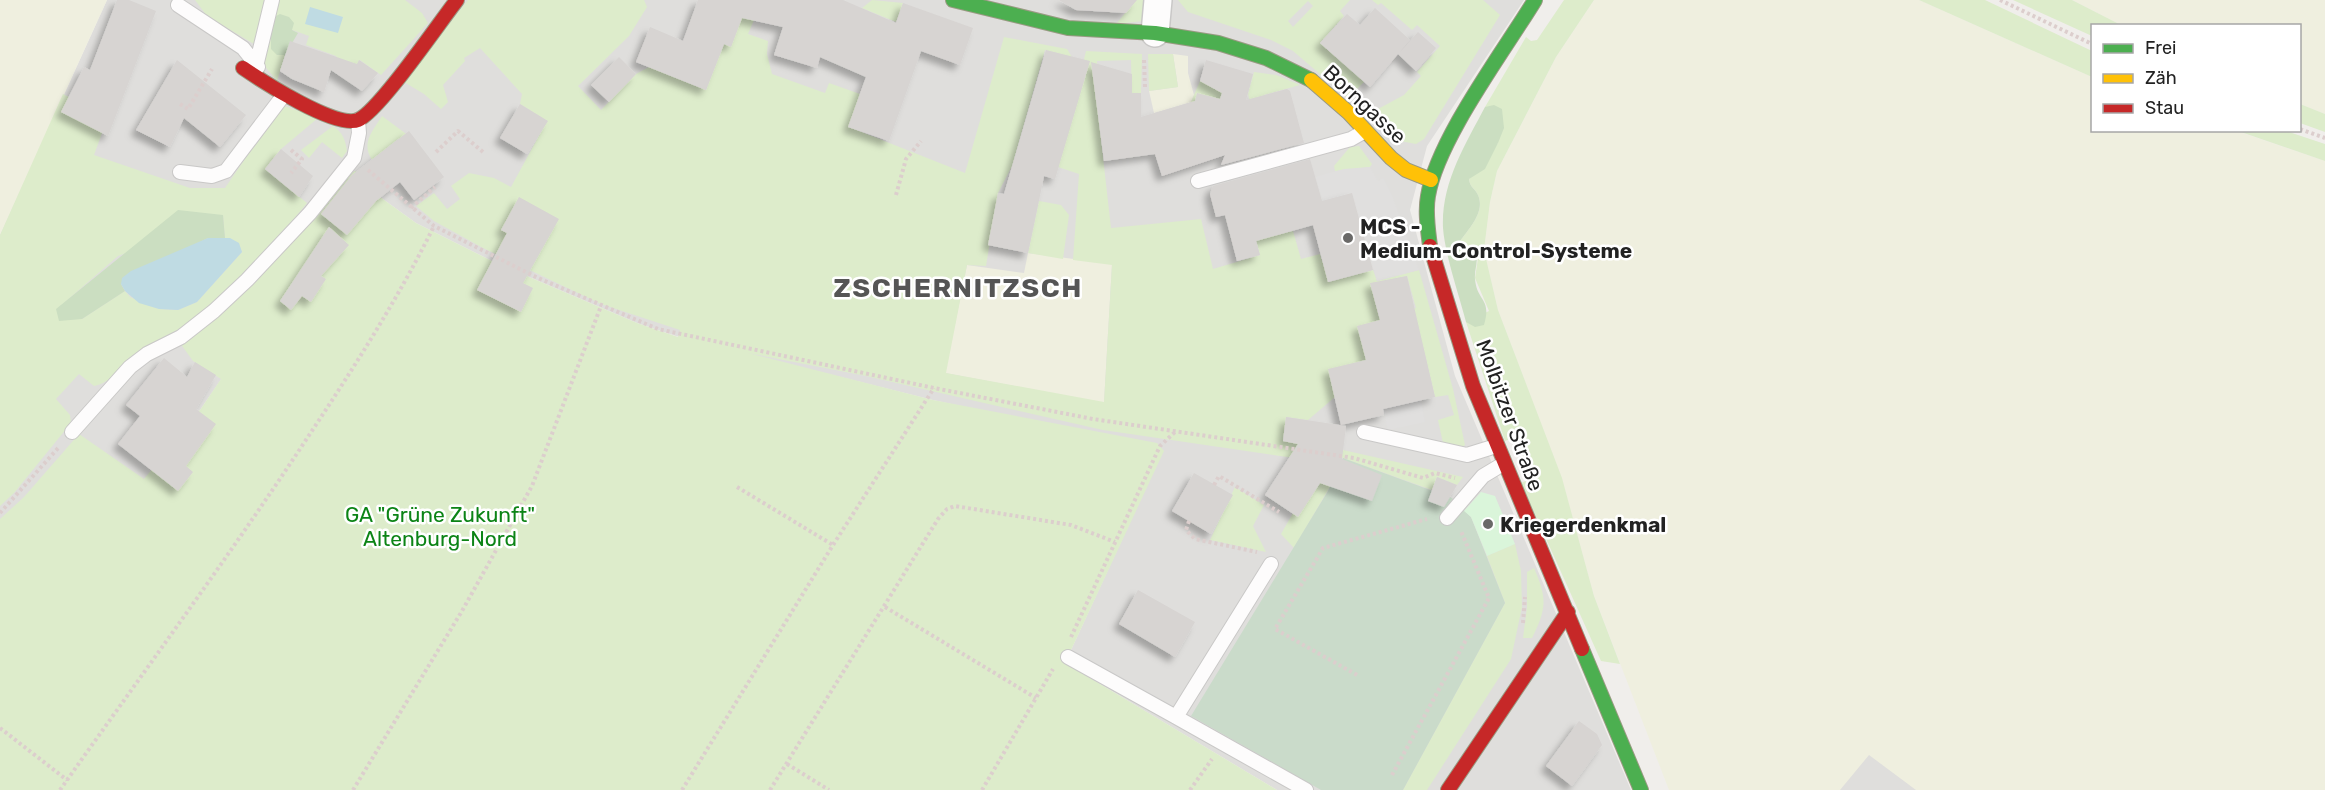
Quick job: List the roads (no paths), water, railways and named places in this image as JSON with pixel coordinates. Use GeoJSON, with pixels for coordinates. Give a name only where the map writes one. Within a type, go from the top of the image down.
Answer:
{"type":"FeatureCollection","features":[{"type":"Feature","properties":{"kind":"street"},"geometry":{"type":"LineString","coordinates":[[243,68],[284,96],[345,121],[358,120],[377,104],[457,0]]}},
{"type":"Feature","properties":{"kind":"street","name":"Borngasse"},"geometry":{"type":"LineString","coordinates":[[953,0],[1011,8],[1068,28],[1155,33],[1218,43],[1294,70],[1333,98],[1406,170],[1431,180]]}},
{"type":"Feature","properties":{"kind":"street"},"geometry":{"type":"LineString","coordinates":[[1155,33],[1158,0]]}},
{"type":"Feature","properties":{"kind":"street","name":"Molbitzer Straße"},"geometry":{"type":"LineString","coordinates":[[1535,0],[1447,144],[1431,180],[1427,218],[1430,245],[1473,386],[1496,446],[1568,612],[1641,790]]}},
{"type":"Feature","properties":{"kind":"street"},"geometry":{"type":"LineString","coordinates":[[1448,790],[1568,612]]}},
{"type":"Feature","properties":{"kind":"lane"},"geometry":{"type":"LineString","coordinates":[[261,81],[257,62],[272,0]]}},
{"type":"Feature","properties":{"kind":"lane"},"geometry":{"type":"LineString","coordinates":[[178,5],[243,48],[257,62]]}},
{"type":"Feature","properties":{"kind":"lane"},"geometry":{"type":"LineString","coordinates":[[180,172],[212,176],[226,171],[284,96]]}},
{"type":"Feature","properties":{"kind":"lane"},"geometry":{"type":"LineString","coordinates":[[72,432],[130,367],[147,354],[181,337],[247,280],[310,213],[354,158],[358,120]]}},
{"type":"Feature","properties":{"kind":"lane"},"geometry":{"type":"LineString","coordinates":[[1198,181],[1351,139],[1365,131]]}},
{"type":"Feature","properties":{"kind":"lane"},"geometry":{"type":"LineString","coordinates":[[1364,432],[1467,455],[1496,446]]}},
{"type":"Feature","properties":{"kind":"lane"},"geometry":{"type":"LineString","coordinates":[[1447,519],[1483,476],[1503,464]]}},
{"type":"Feature","properties":{"kind":"lane"},"geometry":{"type":"LineString","coordinates":[[1176,717],[1268,559]]}},
{"type":"Feature","properties":{"kind":"lane"},"geometry":{"type":"LineString","coordinates":[[1065,655],[1306,790]]}},
{"type":"Feature","properties":{"kind":"water"},"geometry":{"type":"Polygon","coordinates":[[[310,7],[343,17],[338,33],[305,24],[310,7]]]}},
{"type":"Feature","properties":{"kind":"water"},"geometry":{"type":"Polygon","coordinates":[[[208,238],[230,238],[239,243],[242,252],[197,302],[178,310],[159,309],[139,303],[125,291],[121,284],[122,278],[131,271],[208,238]]]}},
{"type":"Feature","properties":{"kind":"place","name":"MCS - Medium-Control-Systeme"},"geometry":{"type":"Point","coordinates":[1348,238]}},
{"type":"Feature","properties":{"kind":"place","name":"Kriegerdenkmal"},"geometry":{"type":"Point","coordinates":[1488,524]}},
{"type":"Feature","properties":{"kind":"district","name":"ZSCHERNITZSCH"},"geometry":{"type":"Point","coordinates":[958,288]}},
{"type":"Feature","properties":{"kind":"park label","name":"GA \"Grüne Zukunft\" Altenburg-Nord"},"geometry":{"type":"Point","coordinates":[440,526]}}]}
